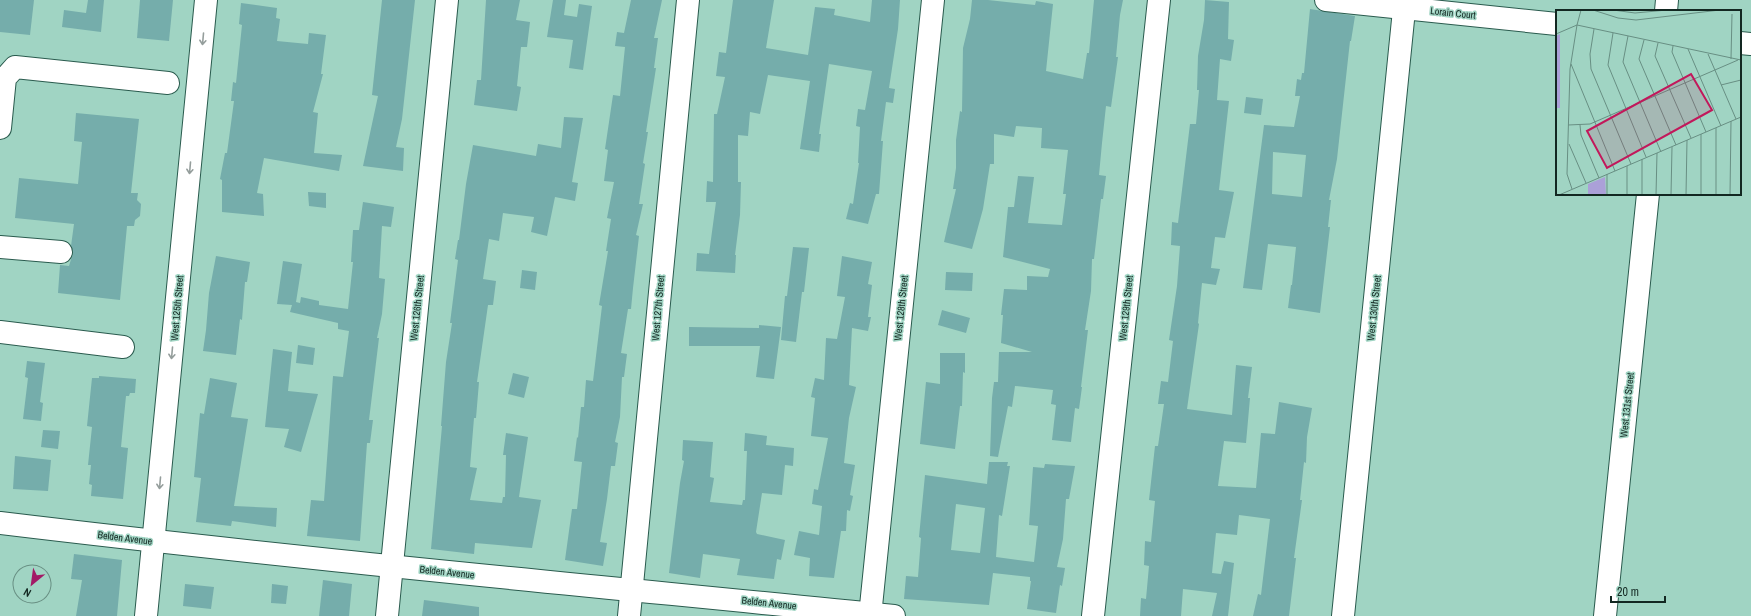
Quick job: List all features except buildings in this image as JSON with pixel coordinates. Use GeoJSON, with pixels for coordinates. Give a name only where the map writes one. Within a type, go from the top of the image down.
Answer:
{"type":"FeatureCollection","features":[{"type":"Feature","properties":{"kind":"street","name":"West 125th Street"},"geometry":{"type":"LineString","coordinates":[[146,616],[206,0]]}},
{"type":"Feature","properties":{"kind":"street","name":"West 126th Street"},"geometry":{"type":"LineString","coordinates":[[387,616],[447,0]]}},
{"type":"Feature","properties":{"kind":"street","name":"West 127th Street"},"geometry":{"type":"LineString","coordinates":[[628,616],[688,0]]}},
{"type":"Feature","properties":{"kind":"street","name":"West 128th Street"},"geometry":{"type":"LineString","coordinates":[[870,615],[933,0]]}},
{"type":"Feature","properties":{"kind":"street","name":"West 129th Street"},"geometry":{"type":"LineString","coordinates":[[1093,616],[1159,0]]}},
{"type":"Feature","properties":{"kind":"street","name":"Lorain Court"},"geometry":{"type":"LineString","coordinates":[[1326,0],[1405,4],[1556,24]]}},
{"type":"Feature","properties":{"kind":"street"},"geometry":{"type":"LineString","coordinates":[[1666,10],[1667,0]]}},
{"type":"Feature","properties":{"kind":"street","name":"West 130th Street"},"geometry":{"type":"LineString","coordinates":[[1343,616],[1405,4]]}},
{"type":"Feature","properties":{"kind":"street"},"geometry":{"type":"LineString","coordinates":[[1741,43],[1751,44]]}},
{"type":"Feature","properties":{"kind":"street"},"geometry":{"type":"LineString","coordinates":[[0,128],[5,78],[15,66],[168,83]]}},
{"type":"Feature","properties":{"kind":"street","name":"West 131st Street"},"geometry":{"type":"LineString","coordinates":[[1605,616],[1648,195]]}},
{"type":"Feature","properties":{"kind":"street"},"geometry":{"type":"LineString","coordinates":[[0,247],[61,252]]}},
{"type":"Feature","properties":{"kind":"street"},"geometry":{"type":"LineString","coordinates":[[0,332],[123,347]]}},
{"type":"Feature","properties":{"kind":"street","name":"Belden Avenue"},"geometry":{"type":"LineString","coordinates":[[0,523],[154,542],[870,615],[894,616]]}}]}
